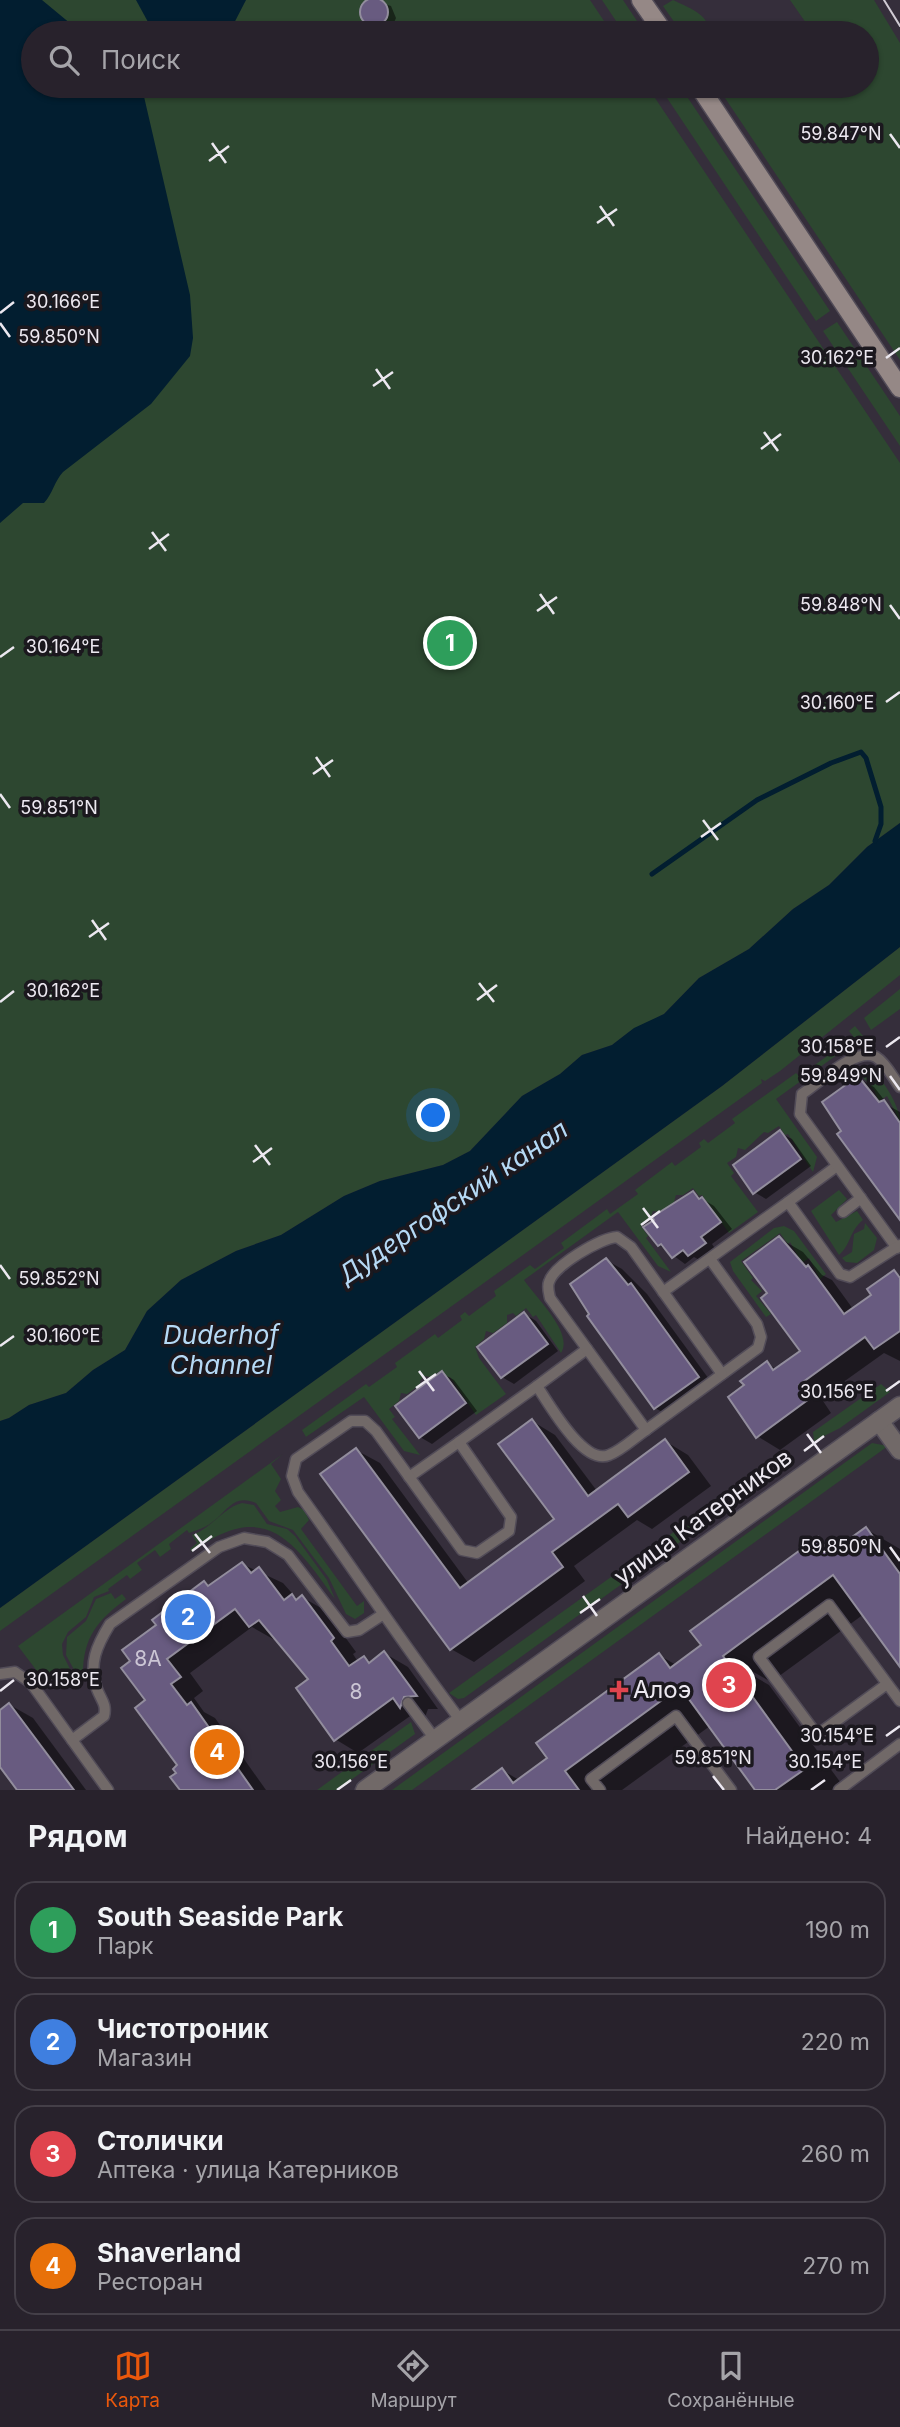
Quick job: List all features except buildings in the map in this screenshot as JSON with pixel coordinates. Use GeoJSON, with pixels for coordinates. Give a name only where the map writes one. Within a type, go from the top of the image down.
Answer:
{"type":"FeatureCollection","features":[{"type":"Feature","properties":{"kind":"street"},"geometry":{"type":"LineString","coordinates":[[642,0],[656,21]]}},
{"type":"Feature","properties":{"kind":"street"},"geometry":{"type":"LineString","coordinates":[[707,98],[900,388]]}},
{"type":"Feature","properties":{"kind":"street","name":"улица Катерников"},"geometry":{"type":"LineString","coordinates":[[365,1790],[900,1406]]}},
{"type":"Feature","properties":{"kind":"street"},"geometry":{"type":"LineString","coordinates":[[879,1421],[900,1450]]}},
{"type":"Feature","properties":{"kind":"lane"},"geometry":{"type":"LineString","coordinates":[[788,1202],[840,1274],[850,1277],[860,1273],[898,1246],[800,1114],[802,1094],[856,1056],[868,1053],[879,1059],[900,1087]]}},
{"type":"Feature","properties":{"kind":"lane"},"geometry":{"type":"LineString","coordinates":[[663,1292],[837,1166]]}},
{"type":"Feature","properties":{"kind":"lane"},"geometry":{"type":"LineString","coordinates":[[843,1212],[861,1198]]}},
{"type":"Feature","properties":{"kind":"lane"},"geometry":{"type":"LineString","coordinates":[[646,1430],[550,1298],[548,1284],[554,1273],[603,1238],[617,1237],[631,1247],[722,1374]]}},
{"type":"Feature","properties":{"kind":"lane"},"geometry":{"type":"LineString","coordinates":[[537,1386],[582,1448],[594,1457],[607,1457],[758,1348],[761,1337],[757,1324],[710,1259]]}},
{"type":"Feature","properties":{"kind":"lane"},"geometry":{"type":"LineString","coordinates":[[409,1477],[587,1349]]}},
{"type":"Feature","properties":{"kind":"lane"},"geometry":{"type":"LineString","coordinates":[[458,1442],[511,1517],[509,1531],[477,1553],[461,1550],[376,1431],[365,1421],[351,1421],[296,1459],[292,1476],[298,1492],[374,1596],[382,1615],[461,1721]]}},
{"type":"Feature","properties":{"kind":"lane"},"geometry":{"type":"LineString","coordinates":[[72,1740],[104,1716],[106,1707],[93,1677],[93,1659],[98,1643],[110,1624],[230,1541],[260,1540],[282,1549],[294,1560],[347,1632],[359,1630],[382,1615]]}},
{"type":"Feature","properties":{"kind":"lane"},"geometry":{"type":"LineString","coordinates":[[887,1684],[817,1735],[759,1657],[829,1605],[900,1701]]}},
{"type":"Feature","properties":{"kind":"lane"},"geometry":{"type":"LineString","coordinates":[[0,1674],[15,1671],[31,1683],[108,1790]]}},
{"type":"Feature","properties":{"kind":"lane"},"geometry":{"type":"LineString","coordinates":[[408,1703],[435,1740]]}},
{"type":"Feature","properties":{"kind":"lane"},"geometry":{"type":"LineString","coordinates":[[600,1790],[592,1779],[676,1716],[731,1790]]}},
{"type":"Feature","properties":{"kind":"lane"},"geometry":{"type":"LineString","coordinates":[[844,1789],[900,1744]]}},
{"type":"Feature","properties":{"kind":"green space"},"geometry":{"type":"Polygon","coordinates":[[[0,0],[590,0],[604,21],[21,21],[21,98],[655,98],[900,463],[900,823],[867,847],[829,885],[793,909],[749,949],[699,978],[664,1014],[629,1032],[612,1045],[582,1055],[560,1074],[522,1096],[470,1151],[443,1165],[380,1181],[344,1196],[281,1235],[236,1251],[181,1280],[147,1311],[125,1350],[93,1370],[66,1393],[29,1405],[0,1421],[0,0]]]}},
{"type":"Feature","properties":{"kind":"green space"},"geometry":{"type":"Polygon","coordinates":[[[602,0],[623,0],[637,21],[616,21],[602,0]]]}},
{"type":"Feature","properties":{"kind":"green space"},"geometry":{"type":"Polygon","coordinates":[[[673,0],[706,21],[674,21],[663,6],[673,0]]]}},
{"type":"Feature","properties":{"kind":"green space"},"geometry":{"type":"Polygon","coordinates":[[[790,0],[874,0],[900,43],[900,360],[725,98],[879,98],[879,21],[805,21],[790,0]]]}},
{"type":"Feature","properties":{"kind":"green space"},"geometry":{"type":"Polygon","coordinates":[[[667,98],[688,98],[830,311],[816,321],[667,98]]]}},
{"type":"Feature","properties":{"kind":"green space"},"geometry":{"type":"Polygon","coordinates":[[[837,322],[900,416],[900,446],[823,331],[837,322]]]}},
{"type":"Feature","properties":{"kind":"green space"},"geometry":{"type":"Polygon","coordinates":[[[900,947],[900,975],[780,1071],[765,1081],[761,1079],[762,1083],[0,1631],[0,1608],[722,1086],[900,947]]]}},
{"type":"Feature","properties":{"kind":"green space"},"geometry":{"type":"Polygon","coordinates":[[[900,989],[900,1009],[871,1030],[864,1018],[900,989]]]}},
{"type":"Feature","properties":{"kind":"green space"},"geometry":{"type":"Polygon","coordinates":[[[855,1026],[863,1036],[776,1099],[817,1157],[813,1172],[788,1134],[785,1135],[779,1126],[768,1133],[764,1132],[745,1150],[738,1148],[736,1157],[727,1163],[734,1173],[731,1176],[758,1212],[729,1233],[702,1195],[699,1196],[693,1188],[683,1195],[676,1195],[674,1202],[660,1212],[653,1211],[650,1219],[641,1226],[648,1236],[646,1238],[671,1272],[658,1266],[618,1212],[524,1280],[552,1316],[564,1345],[561,1353],[536,1315],[533,1317],[526,1308],[516,1316],[513,1313],[507,1315],[507,1323],[493,1333],[486,1331],[484,1339],[475,1347],[479,1358],[506,1394],[476,1415],[450,1377],[447,1378],[440,1371],[431,1377],[424,1376],[421,1384],[407,1394],[401,1393],[399,1401],[389,1409],[395,1417],[392,1419],[420,1455],[404,1451],[364,1397],[306,1437],[302,1430],[366,1384],[369,1387],[397,1367],[395,1363],[435,1334],[438,1338],[462,1320],[460,1316],[465,1312],[469,1316],[496,1296],[494,1291],[530,1265],[535,1269],[564,1248],[561,1243],[607,1209],[610,1214],[638,1194],[635,1190],[672,1162],[675,1166],[701,1147],[699,1143],[704,1139],[708,1143],[735,1123],[732,1119],[796,1073],[799,1076],[850,1040],[853,1036],[849,1031],[855,1026]]]}},
{"type":"Feature","properties":{"kind":"green space"},"geometry":{"type":"Polygon","coordinates":[[[867,1069],[878,1077],[889,1091],[900,1121],[887,1096],[879,1101],[874,1090],[860,1074],[867,1069]]]}},
{"type":"Feature","properties":{"kind":"green space"},"geometry":{"type":"Polygon","coordinates":[[[839,1190],[847,1199],[831,1215],[836,1222],[857,1211],[863,1220],[839,1255],[811,1211],[839,1190]]]}},
{"type":"Feature","properties":{"kind":"green space"},"geometry":{"type":"Polygon","coordinates":[[[865,1223],[877,1238],[874,1250],[857,1263],[846,1262],[842,1258],[852,1252],[854,1234],[864,1229],[865,1223]]]}},
{"type":"Feature","properties":{"kind":"green space"},"geometry":{"type":"Polygon","coordinates":[[[784,1226],[794,1231],[826,1274],[820,1279],[809,1258],[802,1263],[790,1242],[788,1244],[780,1233],[741,1261],[753,1278],[751,1280],[762,1291],[756,1296],[771,1314],[766,1317],[733,1271],[730,1262],[774,1228],[784,1226]]]}},
{"type":"Feature","properties":{"kind":"green space"},"geometry":{"type":"Polygon","coordinates":[[[881,1384],[890,1392],[840,1428],[814,1441],[813,1432],[881,1384]]]}},
{"type":"Feature","properties":{"kind":"green space"},"geometry":{"type":"Polygon","coordinates":[[[872,1443],[888,1446],[412,1790],[392,1790],[872,1443]]]}},
{"type":"Feature","properties":{"kind":"green space"},"geometry":{"type":"Polygon","coordinates":[[[283,1454],[271,1464],[281,1479],[275,1491],[281,1500],[275,1506],[280,1512],[298,1507],[304,1510],[309,1520],[301,1529],[357,1606],[364,1601],[364,1613],[355,1619],[346,1614],[329,1578],[293,1530],[269,1521],[256,1503],[242,1500],[231,1505],[206,1526],[189,1533],[187,1530],[169,1544],[171,1549],[160,1557],[155,1550],[137,1563],[142,1570],[130,1579],[127,1575],[108,1589],[109,1591],[94,1597],[86,1617],[68,1632],[62,1644],[63,1655],[75,1679],[68,1684],[65,1680],[69,1677],[63,1670],[43,1679],[18,1646],[283,1454]]]}},
{"type":"Feature","properties":{"kind":"green space"},"geometry":{"type":"Polygon","coordinates":[[[763,1467],[772,1469],[734,1503],[724,1496],[763,1467]]]}},
{"type":"Feature","properties":{"kind":"green space"},"geometry":{"type":"Polygon","coordinates":[[[242,1503],[254,1505],[267,1524],[287,1529],[295,1536],[327,1580],[335,1599],[305,1559],[291,1544],[275,1533],[258,1528],[239,1528],[217,1536],[192,1552],[190,1549],[197,1543],[192,1535],[242,1503]]]}},
{"type":"Feature","properties":{"kind":"green space"},"geometry":{"type":"Polygon","coordinates":[[[706,1509],[709,1521],[464,1698],[458,1699],[449,1693],[706,1509]]]}},
{"type":"Feature","properties":{"kind":"green space"},"geometry":{"type":"Polygon","coordinates":[[[111,1593],[115,1599],[122,1594],[126,1599],[107,1614],[94,1630],[86,1650],[83,1674],[78,1677],[66,1655],[67,1637],[86,1621],[96,1599],[111,1593]]]}},
{"type":"Feature","properties":{"kind":"green space"},"geometry":{"type":"Polygon","coordinates":[[[411,1722],[415,1734],[337,1790],[317,1790],[411,1722]]]}},
{"type":"Feature","properties":{"kind":"water"},"geometry":{"type":"Polygon","coordinates":[[[0,0],[42,0],[67,21],[21,21],[21,98],[144,98],[190,295],[193,338],[190,356],[151,404],[63,472],[44,503],[23,503],[0,523],[0,0]]]}},
{"type":"Feature","properties":{"kind":"water"},"geometry":{"type":"Polygon","coordinates":[[[136,0],[246,0],[235,21],[147,21],[136,0]]]}},
{"type":"Feature","properties":{"kind":"water","name":"Duderhof Channel"},"geometry":{"type":"Polygon","coordinates":[[[900,823],[900,947],[722,1086],[0,1608],[0,1421],[29,1405],[66,1393],[93,1370],[125,1350],[147,1311],[181,1280],[236,1251],[281,1235],[344,1196],[380,1181],[443,1165],[470,1151],[522,1096],[560,1074],[582,1055],[612,1045],[634,1028],[664,1014],[699,978],[749,949],[793,909],[829,885],[867,847],[900,823]]]}},
{"type":"Feature","properties":{"kind":"waterway"},"geometry":{"type":"LineString","coordinates":[[652,874],[757,800],[831,763],[861,752],[866,758],[881,807],[881,824],[875,841]]}},
{"type":"Feature","properties":{"kind":"tram line"},"geometry":{"type":"LineString","coordinates":[[884,0],[900,26]]}},
{"type":"Feature","properties":{"kind":"place","name":"South Seaside Park"},"geometry":{"type":"Point","coordinates":[450,643]}},
{"type":"Feature","properties":{"kind":"place","name":"Чистотроник"},"geometry":{"type":"Point","coordinates":[188,1617]}},
{"type":"Feature","properties":{"kind":"place","name":"Столички"},"geometry":{"type":"Point","coordinates":[729,1685]}},
{"type":"Feature","properties":{"kind":"place","name":"Алоэ"},"geometry":{"type":"Point","coordinates":[619,1690]}},
{"type":"Feature","properties":{"kind":"place","name":"Shaverland"},"geometry":{"type":"Point","coordinates":[217,1752]}},
{"type":"Feature","properties":{"kind":"water label","name":"Дудергофский канал"},"geometry":{"type":"Point","coordinates":[453,1202]}}]}
